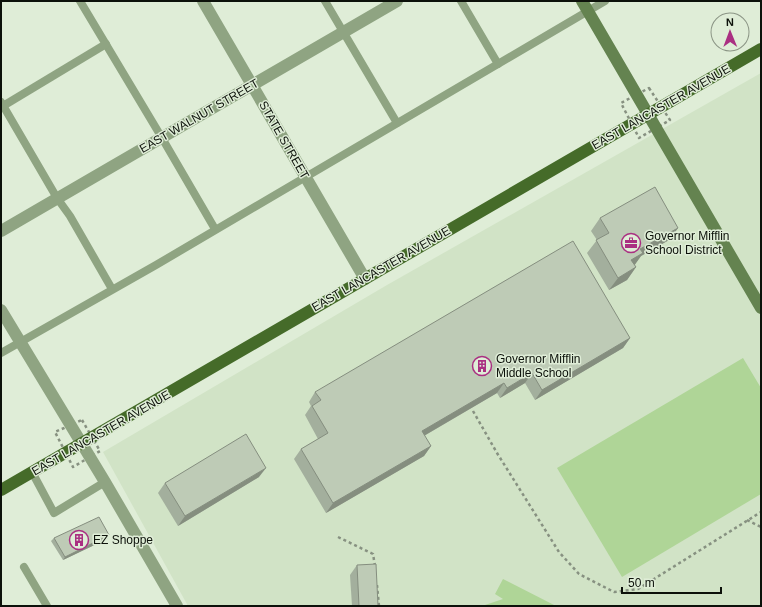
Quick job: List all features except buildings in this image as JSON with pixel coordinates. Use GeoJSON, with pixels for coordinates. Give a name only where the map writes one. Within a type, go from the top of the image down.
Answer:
{"type":"FeatureCollection","features":[{"type":"Feature","properties":{"kind":"main road","name":"EAST LANCASTER AVENUE"},"geometry":{"type":"LineString","coordinates":[[1,490],[761,49]]}},
{"type":"Feature","properties":{"kind":"street","name":"STATE STREET"},"geometry":{"type":"LineString","coordinates":[[203,1],[365,278]]}},
{"type":"Feature","properties":{"kind":"street","name":"EAST WALNUT STREET"},"geometry":{"type":"LineString","coordinates":[[1,231],[397,1]]}},
{"type":"Feature","properties":{"kind":"street"},"geometry":{"type":"LineString","coordinates":[[585,6],[761,308]]}},
{"type":"Feature","properties":{"kind":"street"},"geometry":{"type":"LineString","coordinates":[[1,310],[105,482],[177,606]]}},
{"type":"Feature","properties":{"kind":"lane"},"geometry":{"type":"LineString","coordinates":[[80,1],[215,230]]}},
{"type":"Feature","properties":{"kind":"lane"},"geometry":{"type":"LineString","coordinates":[[325,1],[397,123]]}},
{"type":"Feature","properties":{"kind":"lane"},"geometry":{"type":"LineString","coordinates":[[460,1],[498,64]]}},
{"type":"Feature","properties":{"kind":"lane"},"geometry":{"type":"LineString","coordinates":[[1,353],[215,230],[498,64],[585,6],[604,1]]}},
{"type":"Feature","properties":{"kind":"lane"},"geometry":{"type":"LineString","coordinates":[[106,44],[2,104],[57,198],[70,216],[112,289]]}},
{"type":"Feature","properties":{"kind":"lane"},"geometry":{"type":"LineString","coordinates":[[32,472],[54,513],[105,482]]}},
{"type":"Feature","properties":{"kind":"lane"},"geometry":{"type":"LineString","coordinates":[[24,567],[47,606]]}},
{"type":"Feature","properties":{"kind":"path"},"geometry":{"type":"LineString","coordinates":[[473,411],[497,453],[560,552],[579,574],[614,592],[638,589],[761,512]]}},
{"type":"Feature","properties":{"kind":"path"},"geometry":{"type":"LineString","coordinates":[[747,520],[761,527]]}},
{"type":"Feature","properties":{"kind":"path"},"geometry":{"type":"LineString","coordinates":[[338,537],[373,554],[375,569]]}},
{"type":"Feature","properties":{"kind":"path"},"geometry":{"type":"LineString","coordinates":[[377,584],[379,606]]}},
{"type":"Feature","properties":{"kind":"shaded area"},"geometry":{"type":"Polygon","coordinates":[[[761,73],[761,606],[188,606],[103,452],[387,285],[761,73]]]}},
{"type":"Feature","properties":{"kind":"green space"},"geometry":{"type":"Polygon","coordinates":[[[743,358],[761,388],[761,494],[622,577],[557,468],[743,358]]]}},
{"type":"Feature","properties":{"kind":"green space"},"geometry":{"type":"Polygon","coordinates":[[[503,579],[556,606],[482,606],[503,599],[495,594],[503,579]]]}},
{"type":"Feature","properties":{"kind":"place","name":"Governor Mifflin School District"},"geometry":{"type":"Point","coordinates":[631,243]}},
{"type":"Feature","properties":{"kind":"place","name":"Governor Mifflin Middle School"},"geometry":{"type":"Point","coordinates":[482,366]}},
{"type":"Feature","properties":{"kind":"place","name":"EZ Shoppe"},"geometry":{"type":"Point","coordinates":[79,540]}}]}
